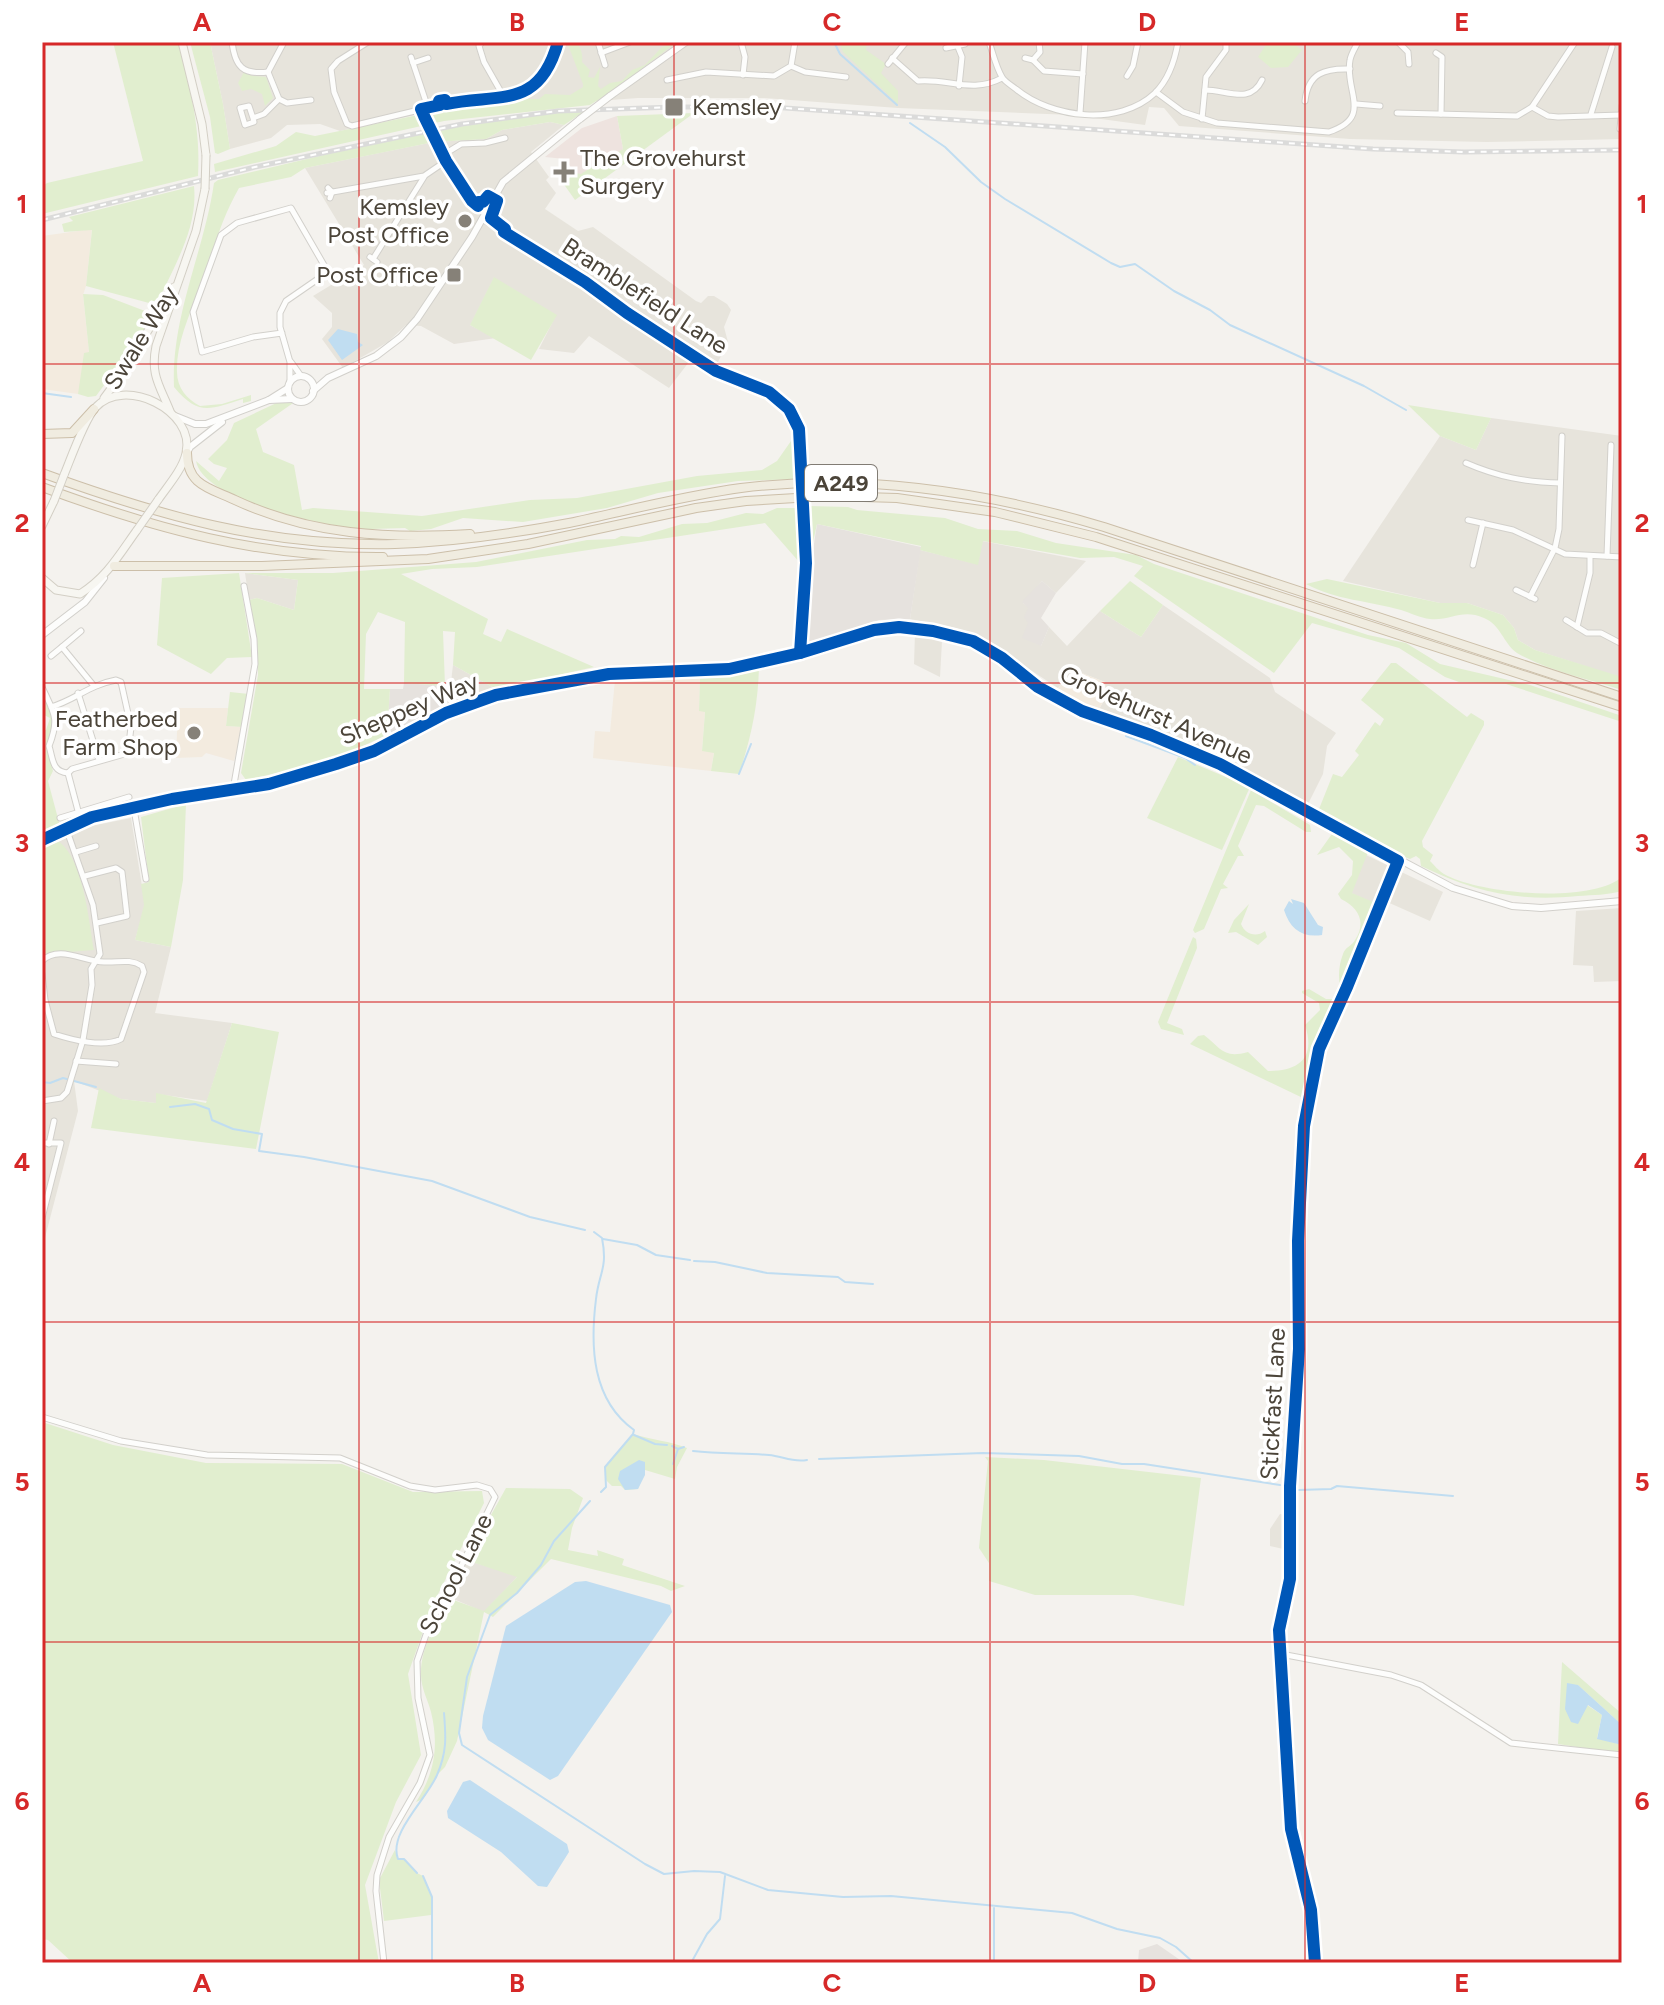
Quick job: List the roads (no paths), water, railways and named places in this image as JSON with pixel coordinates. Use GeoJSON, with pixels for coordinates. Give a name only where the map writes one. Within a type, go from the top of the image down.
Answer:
{"type":"FeatureCollection","features":[{"type":"Feature","properties":{"kind":"highway"},"geometry":{"type":"LineString","coordinates":[[42,434],[72,433],[94,409]]}},
{"type":"Feature","properties":{"kind":"highway","name":"A249"},"geometry":{"type":"LineString","coordinates":[[187,453],[190,474],[202,485],[284,520],[330,531],[360,534],[431,536],[473,533],[492,536]]}},
{"type":"Feature","properties":{"kind":"highway","name":"A249"},"geometry":{"type":"LineString","coordinates":[[42,473],[163,515],[258,535],[393,544],[492,536],[742,488],[831,483],[904,486],[962,493],[1024,505],[1104,527],[1622,697]]}},
{"type":"Feature","properties":{"kind":"highway","name":"A249"},"geometry":{"type":"LineString","coordinates":[[42,487],[155,526],[259,548],[374,557],[495,549]]}},
{"type":"Feature","properties":{"kind":"highway","name":"A249"},"geometry":{"type":"LineString","coordinates":[[114,566],[262,566],[428,559],[746,501],[830,496],[897,498],[961,506],[1043,522],[1115,542],[1622,707]]}},
{"type":"Feature","properties":{"kind":"main road","name":"Swale Way"},"geometry":{"type":"LineString","coordinates":[[182,42],[202,124],[206,155],[205,189],[196,231],[152,364],[157,386],[171,414],[181,426],[187,453]]}},
{"type":"Feature","properties":{"kind":"main road","name":"Swale Way"},"geometry":{"type":"LineString","coordinates":[[42,526],[94,409],[124,371],[161,312],[185,265]]}},
{"type":"Feature","properties":{"kind":"main road"},"geometry":{"type":"LineString","coordinates":[[94,409],[108,398],[137,395],[156,402],[171,414]]}},
{"type":"Feature","properties":{"kind":"main road"},"geometry":{"type":"LineString","coordinates":[[42,578],[56,590],[80,594],[100,580],[114,566],[187,453]]}},
{"type":"Feature","properties":{"kind":"street"},"geometry":{"type":"LineString","coordinates":[[232,42],[235,59],[243,68],[252,73],[268,72]]}},
{"type":"Feature","properties":{"kind":"street"},"geometry":{"type":"LineString","coordinates":[[268,72],[284,42]]}},
{"type":"Feature","properties":{"kind":"street"},"geometry":{"type":"LineString","coordinates":[[368,42],[333,66],[330,74],[344,121],[349,126],[440,105]]}},
{"type":"Feature","properties":{"kind":"street"},"geometry":{"type":"LineString","coordinates":[[482,42],[479,46],[483,60],[505,99]]}},
{"type":"Feature","properties":{"kind":"street"},"geometry":{"type":"LineString","coordinates":[[449,103],[505,99],[521,92],[540,78],[552,61],[558,42]]}},
{"type":"Feature","properties":{"kind":"street"},"geometry":{"type":"LineString","coordinates":[[598,42],[605,65]]}},
{"type":"Feature","properties":{"kind":"street"},"geometry":{"type":"LineString","coordinates":[[601,53],[630,42]]}},
{"type":"Feature","properties":{"kind":"street"},"geometry":{"type":"LineString","coordinates":[[269,400],[307,401],[328,378],[376,356],[401,337],[430,300],[508,176],[610,96],[686,42]]}},
{"type":"Feature","properties":{"kind":"street"},"geometry":{"type":"LineString","coordinates":[[741,42],[745,57],[743,75]]}},
{"type":"Feature","properties":{"kind":"street"},"geometry":{"type":"LineString","coordinates":[[791,66],[795,42]]}},
{"type":"Feature","properties":{"kind":"street"},"geometry":{"type":"LineString","coordinates":[[906,42],[890,61],[918,81],[984,86],[1002,78]]}},
{"type":"Feature","properties":{"kind":"street"},"geometry":{"type":"LineString","coordinates":[[989,42],[1002,78],[1035,103],[1047,108],[1092,114],[1126,109],[1156,92],[1170,71],[1178,42]]}},
{"type":"Feature","properties":{"kind":"street"},"geometry":{"type":"LineString","coordinates":[[1033,60],[1040,52],[1039,42]]}},
{"type":"Feature","properties":{"kind":"street"},"geometry":{"type":"LineString","coordinates":[[1080,113],[1085,42]]}},
{"type":"Feature","properties":{"kind":"street"},"geometry":{"type":"LineString","coordinates":[[1127,76],[1135,70],[1138,42]]}},
{"type":"Feature","properties":{"kind":"street"},"geometry":{"type":"LineString","coordinates":[[1202,119],[1208,68],[1223,55],[1225,42],[1234,47]]}},
{"type":"Feature","properties":{"kind":"street"},"geometry":{"type":"LineString","coordinates":[[1156,92],[1183,112],[1202,119],[1329,132],[1349,121],[1356,104],[1350,60],[1358,42]]}},
{"type":"Feature","properties":{"kind":"street"},"geometry":{"type":"LineString","coordinates":[[1398,42],[1407,52],[1409,64]]}},
{"type":"Feature","properties":{"kind":"street"},"geometry":{"type":"LineString","coordinates":[[1397,113],[1517,116],[1532,107],[1575,42]]}},
{"type":"Feature","properties":{"kind":"street"},"geometry":{"type":"LineString","coordinates":[[946,48],[961,46],[959,86]]}},
{"type":"Feature","properties":{"kind":"street"},"geometry":{"type":"LineString","coordinates":[[1591,114],[1612,47]]}},
{"type":"Feature","properties":{"kind":"street"},"geometry":{"type":"LineString","coordinates":[[1436,53],[1442,57],[1441,114]]}},
{"type":"Feature","properties":{"kind":"street"},"geometry":{"type":"LineString","coordinates":[[428,58],[412,60],[428,108]]}},
{"type":"Feature","properties":{"kind":"street"},"geometry":{"type":"LineString","coordinates":[[1025,58],[1033,60],[1044,71],[1083,74]]}},
{"type":"Feature","properties":{"kind":"street"},"geometry":{"type":"LineString","coordinates":[[667,80],[706,72],[774,76],[791,66]]}},
{"type":"Feature","properties":{"kind":"street"},"geometry":{"type":"LineString","coordinates":[[791,66],[805,72],[846,77]]}},
{"type":"Feature","properties":{"kind":"street"},"geometry":{"type":"LineString","coordinates":[[835,67],[835,75]]}},
{"type":"Feature","properties":{"kind":"street"},"geometry":{"type":"LineString","coordinates":[[1305,101],[1310,84],[1320,72],[1350,69]]}},
{"type":"Feature","properties":{"kind":"street"},"geometry":{"type":"LineString","coordinates":[[268,72],[279,99],[287,103],[311,100]]}},
{"type":"Feature","properties":{"kind":"street"},"geometry":{"type":"LineString","coordinates":[[688,75],[689,82]]}},
{"type":"Feature","properties":{"kind":"street"},"geometry":{"type":"LineString","coordinates":[[1205,90],[1221,90],[1240,96],[1251,94],[1262,80]]}},
{"type":"Feature","properties":{"kind":"street"},"geometry":{"type":"LineString","coordinates":[[253,118],[264,114],[279,99]]}},
{"type":"Feature","properties":{"kind":"street"},"geometry":{"type":"LineString","coordinates":[[1356,104],[1380,106]]}},
{"type":"Feature","properties":{"kind":"street"},"geometry":{"type":"LineString","coordinates":[[1620,129],[1622,106]]}},
{"type":"Feature","properties":{"kind":"street"},"geometry":{"type":"LineString","coordinates":[[1532,107],[1548,116],[1621,115]]}},
{"type":"Feature","properties":{"kind":"street"},"geometry":{"type":"LineString","coordinates":[[373,259],[424,176],[461,144],[505,138]]}},
{"type":"Feature","properties":{"kind":"street"},"geometry":{"type":"LineString","coordinates":[[494,140],[497,147]]}},
{"type":"Feature","properties":{"kind":"street"},"geometry":{"type":"LineString","coordinates":[[438,144],[472,201],[487,209]]}},
{"type":"Feature","properties":{"kind":"street"},"geometry":{"type":"LineString","coordinates":[[329,193],[424,176]]}},
{"type":"Feature","properties":{"kind":"street"},"geometry":{"type":"LineString","coordinates":[[282,333],[253,337],[202,352],[193,312],[217,243],[227,228],[291,208],[328,272],[283,305],[279,320],[290,362],[292,399]]}},
{"type":"Feature","properties":{"kind":"street","name":"Bramblefield Lane"},"geometry":{"type":"LineString","coordinates":[[482,219],[585,282],[716,371],[769,392],[789,409],[797,422],[800,449]]}},
{"type":"Feature","properties":{"kind":"street"},"geometry":{"type":"LineString","coordinates":[[290,362],[313,385],[313,391]]}},
{"type":"Feature","properties":{"kind":"street"},"geometry":{"type":"LineString","coordinates":[[171,414],[195,424],[206,424],[269,400],[304,377],[328,378]]}},
{"type":"Feature","properties":{"kind":"street"},"geometry":{"type":"LineString","coordinates":[[187,453],[190,447],[228,417]]}},
{"type":"Feature","properties":{"kind":"street"},"geometry":{"type":"LineString","coordinates":[[1516,590],[1533,598],[1555,548],[1559,529],[1562,436]]}},
{"type":"Feature","properties":{"kind":"street"},"geometry":{"type":"LineString","coordinates":[[1607,556],[1611,445]]}},
{"type":"Feature","properties":{"kind":"street"},"geometry":{"type":"LineString","coordinates":[[1466,463],[1522,482],[1560,483]]}},
{"type":"Feature","properties":{"kind":"street"},"geometry":{"type":"LineString","coordinates":[[1468,520],[1513,530],[1565,554],[1622,557]]}},
{"type":"Feature","properties":{"kind":"street"},"geometry":{"type":"LineString","coordinates":[[1473,565],[1483,523]]}},
{"type":"Feature","properties":{"kind":"street"},"geometry":{"type":"LineString","coordinates":[[1577,627],[1590,573],[1590,556]]}},
{"type":"Feature","properties":{"kind":"street"},"geometry":{"type":"LineString","coordinates":[[800,653],[806,563]]}},
{"type":"Feature","properties":{"kind":"street"},"geometry":{"type":"LineString","coordinates":[[42,635],[85,602],[114,566]]}},
{"type":"Feature","properties":{"kind":"street"},"geometry":{"type":"LineString","coordinates":[[233,791],[255,664],[254,639],[244,586]]}},
{"type":"Feature","properties":{"kind":"street"},"geometry":{"type":"LineString","coordinates":[[1566,620],[1587,633],[1607,635],[1622,644]]}},
{"type":"Feature","properties":{"kind":"street","name":"Grovehurst Avenue"},"geometry":{"type":"LineString","coordinates":[[800,653],[888,628],[924,630],[973,641],[1002,658],[1038,687],[1082,711],[1220,764],[1453,888],[1512,906],[1541,908],[1622,901]]}},
{"type":"Feature","properties":{"kind":"street"},"geometry":{"type":"LineString","coordinates":[[51,656],[81,631]]}},
{"type":"Feature","properties":{"kind":"street"},"geometry":{"type":"LineString","coordinates":[[62,647],[94,686]]}},
{"type":"Feature","properties":{"kind":"street","name":"Sheppey Way"},"geometry":{"type":"LineString","coordinates":[[81,822],[172,799],[269,784],[356,758],[446,713],[508,692],[609,674],[729,669],[800,653]]}},
{"type":"Feature","properties":{"kind":"street"},"geometry":{"type":"LineString","coordinates":[[42,687],[57,723],[49,746],[55,769],[60,773],[128,753],[131,727],[121,682],[116,680],[94,686],[51,707]]}},
{"type":"Feature","properties":{"kind":"street"},"geometry":{"type":"LineString","coordinates":[[78,693],[99,760]]}},
{"type":"Feature","properties":{"kind":"street"},"geometry":{"type":"LineString","coordinates":[[42,840],[81,822],[68,773]]}},
{"type":"Feature","properties":{"kind":"street"},"geometry":{"type":"LineString","coordinates":[[60,818],[129,797]]}},
{"type":"Feature","properties":{"kind":"street"},"geometry":{"type":"LineString","coordinates":[[134,809],[143,840],[146,879]]}},
{"type":"Feature","properties":{"kind":"street"},"geometry":{"type":"LineString","coordinates":[[42,1101],[63,1097],[68,1090],[83,1040],[92,985],[91,969],[100,954],[97,923],[85,876],[66,828]]}},
{"type":"Feature","properties":{"kind":"street"},"geometry":{"type":"LineString","coordinates":[[76,852],[96,846]]}},
{"type":"Feature","properties":{"kind":"street","name":"Stickfast Lane"},"geometry":{"type":"LineString","coordinates":[[1315,1963],[1311,1910],[1291,1829],[1284,1758],[1279,1630],[1290,1579],[1290,1486],[1299,1349],[1298,1241],[1308,1099],[1319,1049],[1398,861]]}},
{"type":"Feature","properties":{"kind":"street"},"geometry":{"type":"LineString","coordinates":[[85,876],[116,868],[122,872],[127,916],[97,923]]}},
{"type":"Feature","properties":{"kind":"street"},"geometry":{"type":"LineString","coordinates":[[42,961],[48,956],[74,954],[95,961],[136,962],[142,966],[144,972],[121,1039],[112,1042],[55,1035],[42,974]]}},
{"type":"Feature","properties":{"kind":"street"},"geometry":{"type":"LineString","coordinates":[[76,1061],[116,1064]]}},
{"type":"Feature","properties":{"kind":"street"},"geometry":{"type":"LineString","coordinates":[[42,1218],[61,1143],[45,1144],[54,1121]]}},
{"type":"Feature","properties":{"kind":"street"},"geometry":{"type":"LineString","coordinates":[[42,1186],[50,1188]]}},
{"type":"Feature","properties":{"kind":"street","name":"School Lane"},"geometry":{"type":"LineString","coordinates":[[42,1417],[121,1441],[207,1455],[340,1458],[410,1486],[435,1490],[477,1485],[490,1489],[495,1497],[430,1623],[417,1661],[418,1698],[430,1755],[420,1783],[389,1837],[377,1875],[384,1963]]}},
{"type":"Feature","properties":{"kind":"street"},"geometry":{"type":"LineString","coordinates":[[1281,1654],[1391,1675],[1421,1685],[1511,1743],[1622,1755]]}},
{"type":"Feature","properties":{"kind":"water"},"geometry":{"type":"Polygon","coordinates":[[[338,329],[357,334],[358,342],[363,345],[342,360],[328,340],[338,329]]]}},
{"type":"Feature","properties":{"kind":"water"},"geometry":{"type":"Polygon","coordinates":[[[1291,899],[1304,903],[1318,925],[1323,927],[1322,935],[1308,935],[1293,927],[1284,910],[1289,901],[1293,904],[1291,899]]]}},
{"type":"Feature","properties":{"kind":"water"},"geometry":{"type":"Polygon","coordinates":[[[639,1460],[645,1462],[645,1475],[638,1489],[625,1490],[618,1479],[620,1471],[639,1460]]]}},
{"type":"Feature","properties":{"kind":"water"},"geometry":{"type":"Polygon","coordinates":[[[586,1581],[670,1605],[672,1612],[558,1776],[550,1780],[488,1740],[482,1728],[483,1716],[506,1626],[575,1582],[586,1581]]]}},
{"type":"Feature","properties":{"kind":"water"},"geometry":{"type":"Polygon","coordinates":[[[1567,1683],[1578,1685],[1622,1725],[1622,1745],[1597,1739],[1602,1715],[1588,1705],[1578,1724],[1571,1722],[1565,1709],[1567,1683]]]}},
{"type":"Feature","properties":{"kind":"water"},"geometry":{"type":"Polygon","coordinates":[[[470,1780],[567,1844],[569,1852],[547,1887],[538,1886],[501,1852],[448,1818],[447,1811],[463,1782],[470,1780]]]}},
{"type":"Feature","properties":{"kind":"waterway"},"geometry":{"type":"LineString","coordinates":[[834,42],[840,54],[897,105]]}},
{"type":"Feature","properties":{"kind":"waterway"},"geometry":{"type":"LineString","coordinates":[[910,123],[945,147],[981,182],[1005,199],[1111,263],[1120,267],[1135,264],[1230,325],[1364,386],[1406,410]]}},
{"type":"Feature","properties":{"kind":"waterway"},"geometry":{"type":"LineString","coordinates":[[42,393],[71,397]]}},
{"type":"Feature","properties":{"kind":"waterway"},"geometry":{"type":"LineString","coordinates":[[1126,736],[1185,758],[1195,765]]}},
{"type":"Feature","properties":{"kind":"waterway"},"geometry":{"type":"LineString","coordinates":[[739,774],[751,744]]}},
{"type":"Feature","properties":{"kind":"waterway"},"geometry":{"type":"LineString","coordinates":[[42,1082],[50,1083],[63,1078],[96,1087]]}},
{"type":"Feature","properties":{"kind":"waterway"},"geometry":{"type":"LineString","coordinates":[[170,1107],[195,1104],[209,1109],[212,1120],[233,1129],[262,1134],[259,1151],[432,1181],[530,1217],[585,1230]]}},
{"type":"Feature","properties":{"kind":"waterway"},"geometry":{"type":"LineString","coordinates":[[594,1232],[602,1238],[604,1257],[594,1317],[597,1371],[610,1404],[634,1430],[605,1467],[606,1487],[601,1492]]}},
{"type":"Feature","properties":{"kind":"waterway"},"geometry":{"type":"LineString","coordinates":[[603,1239],[637,1245],[656,1255],[690,1260]]}},
{"type":"Feature","properties":{"kind":"waterway"},"geometry":{"type":"LineString","coordinates":[[694,1261],[715,1262],[767,1273],[838,1277],[845,1282],[873,1284]]}},
{"type":"Feature","properties":{"kind":"waterway"},"geometry":{"type":"LineString","coordinates":[[634,1435],[655,1444],[667,1445]]}},
{"type":"Feature","properties":{"kind":"waterway"},"geometry":{"type":"LineString","coordinates":[[672,1446],[678,1449],[684,1447]]}},
{"type":"Feature","properties":{"kind":"waterway"},"geometry":{"type":"LineString","coordinates":[[673,1464],[678,1449]]}},
{"type":"Feature","properties":{"kind":"waterway"},"geometry":{"type":"LineString","coordinates":[[693,1451],[807,1460]]}},
{"type":"Feature","properties":{"kind":"waterway"},"geometry":{"type":"LineString","coordinates":[[819,1459],[983,1453],[1079,1456],[1280,1485]]}},
{"type":"Feature","properties":{"kind":"waterway"},"geometry":{"type":"LineString","coordinates":[[1298,1490],[1337,1486],[1453,1496]]}},
{"type":"Feature","properties":{"kind":"waterway"},"geometry":{"type":"LineString","coordinates":[[590,1501],[554,1541],[541,1565],[517,1593],[490,1615],[467,1677],[459,1733],[462,1745],[664,1874],[720,1872],[768,1890],[843,1897],[891,1896],[1072,1913],[1117,1929],[1160,1938],[1194,1963]]}},
{"type":"Feature","properties":{"kind":"waterway"},"geometry":{"type":"LineString","coordinates":[[417,1873],[404,1859],[398,1859],[396,1849],[403,1827],[432,1784],[443,1759],[444,1713]]}},
{"type":"Feature","properties":{"kind":"waterway"},"geometry":{"type":"LineString","coordinates":[[423,1876],[432,1897],[432,1963]]}},
{"type":"Feature","properties":{"kind":"waterway"},"geometry":{"type":"LineString","coordinates":[[691,1963],[707,1934],[720,1919],[725,1876]]}},
{"type":"Feature","properties":{"kind":"waterway"},"geometry":{"type":"LineString","coordinates":[[994,1908],[994,1963]]}},
{"type":"Feature","properties":{"kind":"railway"},"geometry":{"type":"LineString","coordinates":[[42,220],[255,167],[462,124],[558,111],[771,107],[1373,149],[1464,152],[1622,150]]}},
{"type":"Feature","properties":{"kind":"place","name":"Kemsley"},"geometry":{"type":"Point","coordinates":[674,107]}},
{"type":"Feature","properties":{"kind":"place","name":"The Grovehurst Surgery"},"geometry":{"type":"Point","coordinates":[564,172]}},
{"type":"Feature","properties":{"kind":"place","name":"Kemsley Post Office"},"geometry":{"type":"Point","coordinates":[465,221]}},
{"type":"Feature","properties":{"kind":"place","name":"Post Office"},"geometry":{"type":"Point","coordinates":[454,275]}},
{"type":"Feature","properties":{"kind":"place","name":"Featherbed Farm Shop"},"geometry":{"type":"Point","coordinates":[194,733]}}]}
